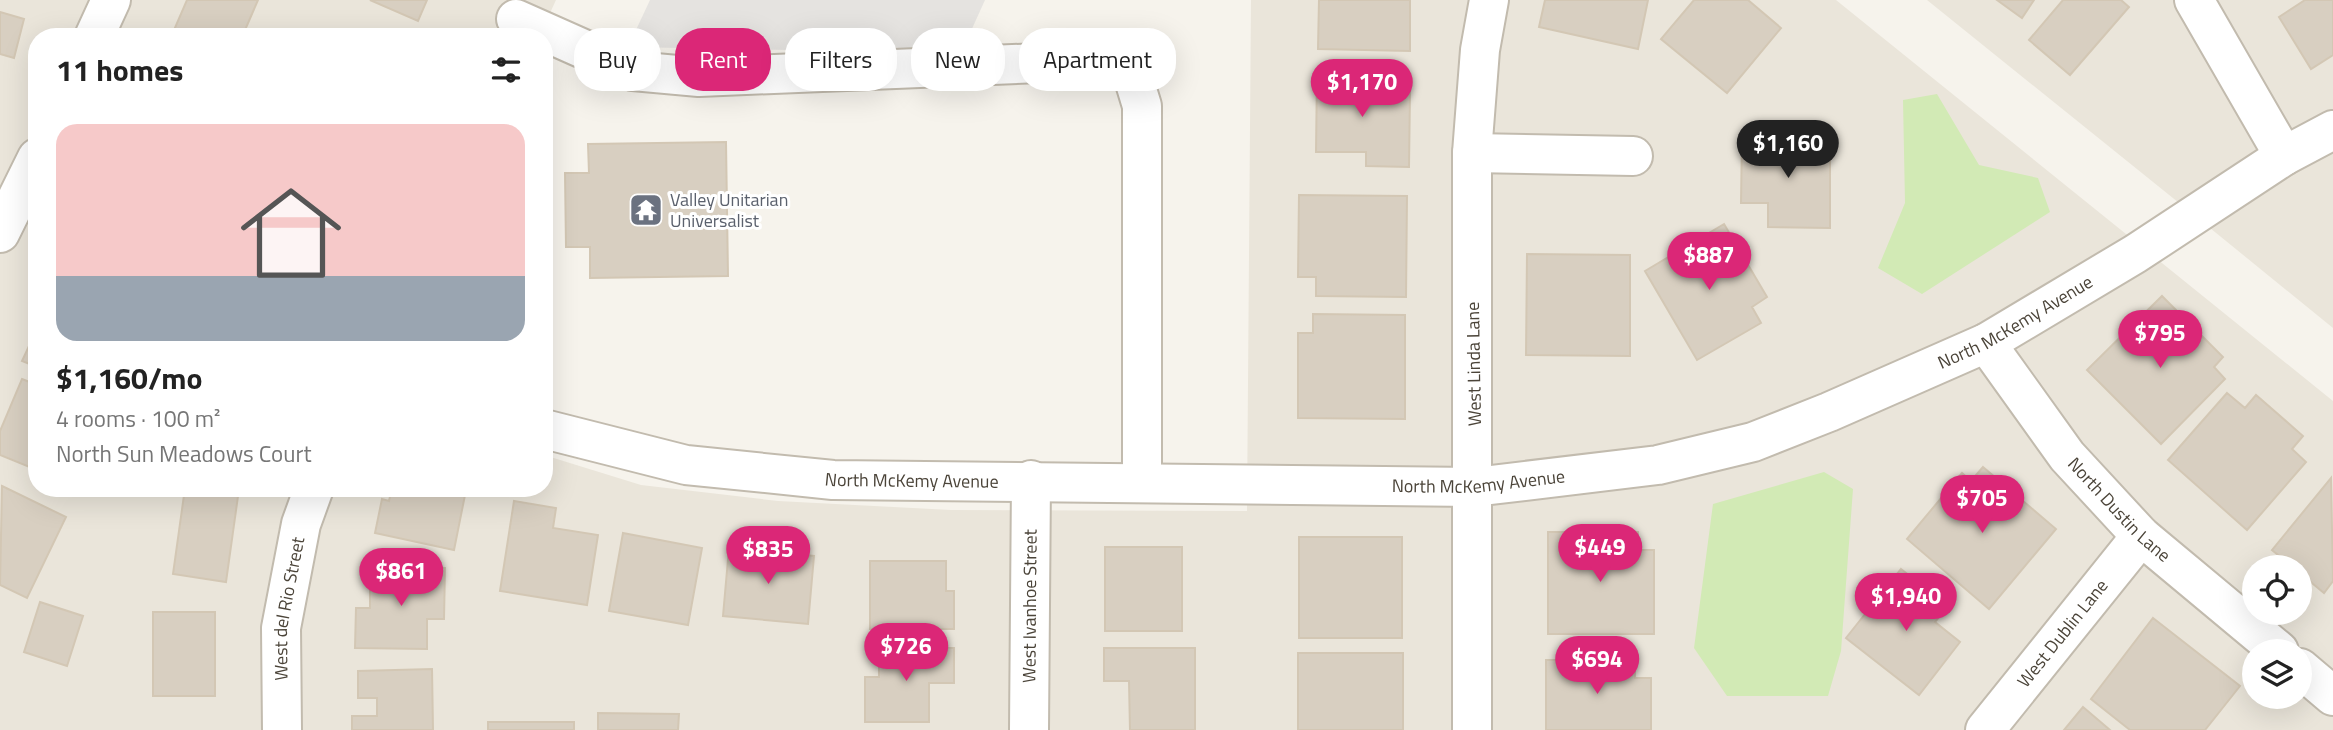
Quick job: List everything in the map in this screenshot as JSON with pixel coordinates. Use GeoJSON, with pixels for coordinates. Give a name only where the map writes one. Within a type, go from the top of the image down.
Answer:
{"type":"FeatureCollection","features":[{"type":"Feature","properties":{"kind":"street"},"geometry":{"type":"LineString","coordinates":[[98,28],[111,0]]}},
{"type":"Feature","properties":{"kind":"street","name":"West Linda Lane"},"geometry":{"type":"LineString","coordinates":[[1472,730],[1472,153],[1480,50],[1489,0]]}},
{"type":"Feature","properties":{"kind":"street"},"geometry":{"type":"LineString","coordinates":[[2194,0],[2284,156]]}},
{"type":"Feature","properties":{"kind":"street"},"geometry":{"type":"LineString","coordinates":[[516,19],[536,28]]}},
{"type":"Feature","properties":{"kind":"street"},"geometry":{"type":"LineString","coordinates":[[553,35],[633,71],[699,77],[1088,61],[1114,62],[1132,73],[1142,106],[1142,482]]}},
{"type":"Feature","properties":{"kind":"street","name":"North McKemy Avenue"},"geometry":{"type":"LineString","coordinates":[[553,431],[686,464],[833,480],[1031,480],[1474,487],[1658,464],[1753,442],[1829,412],[1986,343],[2135,254],[2284,156],[2333,130]]}},
{"type":"Feature","properties":{"kind":"street"},"geometry":{"type":"LineString","coordinates":[[1472,153],[1633,156]]}},
{"type":"Feature","properties":{"kind":"street"},"geometry":{"type":"LineString","coordinates":[[0,233],[24,180]]}},
{"type":"Feature","properties":{"kind":"street","name":"North Dustin Lane"},"geometry":{"type":"LineString","coordinates":[[1986,343],[2067,456],[2141,536],[2265,639]]}},
{"type":"Feature","properties":{"kind":"street","name":"West Ivanhoe Street"},"geometry":{"type":"LineString","coordinates":[[1029,730],[1031,480]]}},
{"type":"Feature","properties":{"kind":"street","name":"West del Rio Street"},"geometry":{"type":"LineString","coordinates":[[282,730],[281,628],[301,524],[311,497]]}},
{"type":"Feature","properties":{"kind":"street","name":"West Dublin Lane"},"geometry":{"type":"LineString","coordinates":[[1985,730],[2141,536]]}},
{"type":"Feature","properties":{"kind":"street"},"geometry":{"type":"LineString","coordinates":[[2312,678],[2333,696]]}},
{"type":"Feature","properties":{"kind":"shaded area"},"geometry":{"type":"Polygon","coordinates":[[[0,0],[556,0],[543,28],[28,28],[28,497],[553,497],[553,458],[641,485],[778,501],[951,510],[1247,511],[1251,0],[1836,0],[2333,401],[2333,730],[0,730],[0,0]]]}},
{"type":"Feature","properties":{"kind":"shaded area"},"geometry":{"type":"Polygon","coordinates":[[[650,0],[985,0],[972,28],[911,28],[911,52],[897,52],[897,28],[785,28],[785,50],[771,50],[771,28],[675,28],[675,48],[661,48],[661,28],[637,28],[650,0]]]}},
{"type":"Feature","properties":{"kind":"shaded area"},"geometry":{"type":"Polygon","coordinates":[[[1927,0],[2333,0],[2333,328],[2194,215],[1927,0]]]}},
{"type":"Feature","properties":{"kind":"green space"},"geometry":{"type":"Polygon","coordinates":[[[1937,94],[1979,165],[2038,178],[2050,212],[1922,294],[1878,268],[1905,203],[1903,100],[1937,94]]]}},
{"type":"Feature","properties":{"kind":"green space"},"geometry":{"type":"Polygon","coordinates":[[[1824,472],[1853,489],[1841,651],[1828,696],[1727,696],[1694,648],[1713,504],[1824,472]]]}},
{"type":"Feature","properties":{"kind":"building"},"geometry":{"type":"Polygon","coordinates":[[[187,0],[258,0],[246,28],[175,28],[187,0]]]}},
{"type":"Feature","properties":{"kind":"building"},"geometry":{"type":"Polygon","coordinates":[[[370,0],[427,0],[418,21],[370,0]]]}},
{"type":"Feature","properties":{"kind":"building"},"geometry":{"type":"Polygon","coordinates":[[[1319,0],[1410,0],[1410,51],[1318,49],[1319,0]]]}},
{"type":"Feature","properties":{"kind":"building"},"geometry":{"type":"Polygon","coordinates":[[[1545,0],[1648,0],[1638,49],[1539,27],[1545,0]]]}},
{"type":"Feature","properties":{"kind":"building"},"geometry":{"type":"Polygon","coordinates":[[[1694,0],[1748,0],[1781,28],[1727,93],[1661,39],[1694,0]]]}},
{"type":"Feature","properties":{"kind":"building"},"geometry":{"type":"Polygon","coordinates":[[[1997,0],[2034,0],[2022,18],[1997,0]]]}},
{"type":"Feature","properties":{"kind":"building"},"geometry":{"type":"Polygon","coordinates":[[[2063,0],[2121,0],[2129,7],[2070,75],[2029,40],[2063,0]]]}},
{"type":"Feature","properties":{"kind":"building"},"geometry":{"type":"Polygon","coordinates":[[[2305,0],[2333,0],[2333,55],[2311,69],[2279,17],[2305,0]]]}},
{"type":"Feature","properties":{"kind":"building"},"geometry":{"type":"Polygon","coordinates":[[[0,12],[24,19],[14,58],[0,54],[0,12]]]}},
{"type":"Feature","properties":{"kind":"building"},"geometry":{"type":"Polygon","coordinates":[[[1317,72],[1375,72],[1375,91],[1410,92],[1409,167],[1366,166],[1366,152],[1316,152],[1317,72]]]}},
{"type":"Feature","properties":{"kind":"building"},"geometry":{"type":"Polygon","coordinates":[[[1742,138],[1830,139],[1830,228],[1768,227],[1768,203],[1741,203],[1742,138]]]}},
{"type":"Feature","properties":{"kind":"building","name":"Valley Unitarian Universalist"},"geometry":{"type":"Polygon","coordinates":[[[726,142],[728,276],[590,278],[590,247],[566,247],[565,173],[589,173],[588,144],[726,142]]]}},
{"type":"Feature","properties":{"kind":"building"},"geometry":{"type":"Polygon","coordinates":[[[1299,195],[1407,196],[1406,297],[1316,296],[1316,277],[1298,277],[1299,195]]]}},
{"type":"Feature","properties":{"kind":"building"},"geometry":{"type":"Polygon","coordinates":[[[1724,224],[1767,297],[1752,307],[1761,323],[1697,360],[1645,271],[1724,224]]]}},
{"type":"Feature","properties":{"kind":"building"},"geometry":{"type":"Polygon","coordinates":[[[1527,254],[1630,255],[1630,356],[1526,355],[1527,254]]]}},
{"type":"Feature","properties":{"kind":"building"},"geometry":{"type":"Polygon","coordinates":[[[2162,296],[2223,357],[2214,367],[2225,379],[2161,444],[2087,370],[2162,296]]]}},
{"type":"Feature","properties":{"kind":"building"},"geometry":{"type":"Polygon","coordinates":[[[1313,314],[1405,315],[1405,419],[1298,418],[1298,333],[1313,333],[1313,314]]]}},
{"type":"Feature","properties":{"kind":"building"},"geometry":{"type":"Polygon","coordinates":[[[28,348],[28,363],[22,361],[28,348]]]}},
{"type":"Feature","properties":{"kind":"building"},"geometry":{"type":"Polygon","coordinates":[[[22,379],[28,381],[28,466],[0,455],[0,431],[22,379]]]}},
{"type":"Feature","properties":{"kind":"building"},"geometry":{"type":"Polygon","coordinates":[[[2227,393],[2245,408],[2256,395],[2303,436],[2292,449],[2306,462],[2247,530],[2168,460],[2227,393]]]}},
{"type":"Feature","properties":{"kind":"building"},"geometry":{"type":"Polygon","coordinates":[[[1983,467],[2056,529],[1989,609],[1907,539],[1962,473],[1971,481],[1983,467]]]}},
{"type":"Feature","properties":{"kind":"building"},"geometry":{"type":"Polygon","coordinates":[[[2331,478],[2333,581],[2324,593],[2312,583],[2312,555],[2278,555],[2272,550],[2331,478]]]}},
{"type":"Feature","properties":{"kind":"building"},"geometry":{"type":"Polygon","coordinates":[[[2,486],[66,517],[27,598],[0,585],[2,486]]]}},
{"type":"Feature","properties":{"kind":"building"},"geometry":{"type":"Polygon","coordinates":[[[184,497],[238,497],[226,582],[173,574],[184,497]]]}},
{"type":"Feature","properties":{"kind":"building"},"geometry":{"type":"Polygon","coordinates":[[[390,497],[465,497],[454,550],[375,533],[382,499],[389,501],[390,497]]]}},
{"type":"Feature","properties":{"kind":"building"},"geometry":{"type":"Polygon","coordinates":[[[514,501],[556,508],[553,528],[598,535],[587,605],[500,591],[514,501]]]}},
{"type":"Feature","properties":{"kind":"building"},"geometry":{"type":"Polygon","coordinates":[[[1548,532],[1638,532],[1638,550],[1654,550],[1654,634],[1548,634],[1548,532]]]}},
{"type":"Feature","properties":{"kind":"building"},"geometry":{"type":"Polygon","coordinates":[[[623,533],[702,548],[688,625],[609,611],[623,533]]]}},
{"type":"Feature","properties":{"kind":"building"},"geometry":{"type":"Polygon","coordinates":[[[1299,537],[1402,537],[1402,638],[1299,638],[1299,537]]]}},
{"type":"Feature","properties":{"kind":"building"},"geometry":{"type":"Polygon","coordinates":[[[1105,547],[1182,547],[1182,631],[1105,631],[1105,547]]]}},
{"type":"Feature","properties":{"kind":"building"},"geometry":{"type":"Polygon","coordinates":[[[729,548],[814,556],[808,624],[723,616],[729,548]]]}},
{"type":"Feature","properties":{"kind":"building"},"geometry":{"type":"Polygon","coordinates":[[[870,561],[946,561],[946,591],[954,591],[954,629],[870,629],[870,561]]]}},
{"type":"Feature","properties":{"kind":"building"},"geometry":{"type":"Polygon","coordinates":[[[370,567],[445,568],[444,619],[427,619],[427,649],[355,648],[356,608],[370,608],[370,567]]]}},
{"type":"Feature","properties":{"kind":"building"},"geometry":{"type":"Polygon","coordinates":[[[1901,569],[1948,606],[1935,622],[1960,642],[1919,695],[1846,638],[1901,569]]]}},
{"type":"Feature","properties":{"kind":"building"},"geometry":{"type":"Polygon","coordinates":[[[40,602],[83,616],[67,666],[24,652],[40,602]]]}},
{"type":"Feature","properties":{"kind":"building"},"geometry":{"type":"Polygon","coordinates":[[[153,612],[215,612],[215,696],[153,696],[153,612]]]}},
{"type":"Feature","properties":{"kind":"building"},"geometry":{"type":"Polygon","coordinates":[[[2153,618],[2240,686],[2205,730],[2130,730],[2091,699],[2153,618]]]}},
{"type":"Feature","properties":{"kind":"building"},"geometry":{"type":"Polygon","coordinates":[[[879,648],[954,648],[954,683],[929,683],[929,722],[865,722],[865,677],[879,677],[879,648]]]}},
{"type":"Feature","properties":{"kind":"building"},"geometry":{"type":"Polygon","coordinates":[[[1104,648],[1195,648],[1195,730],[1130,730],[1129,681],[1104,681],[1104,648]]]}},
{"type":"Feature","properties":{"kind":"building"},"geometry":{"type":"Polygon","coordinates":[[[1298,653],[1403,653],[1403,730],[1298,730],[1298,653]]]}},
{"type":"Feature","properties":{"kind":"building"},"geometry":{"type":"Polygon","coordinates":[[[1546,660],[1635,660],[1635,678],[1651,678],[1651,730],[1546,730],[1546,660]]]}},
{"type":"Feature","properties":{"kind":"building"},"geometry":{"type":"Polygon","coordinates":[[[432,669],[433,730],[352,730],[352,716],[377,716],[377,698],[358,698],[358,671],[432,669]]]}},
{"type":"Feature","properties":{"kind":"building"},"geometry":{"type":"Polygon","coordinates":[[[2083,707],[2110,730],[2064,730],[2083,707]]]}},
{"type":"Feature","properties":{"kind":"building"},"geometry":{"type":"Polygon","coordinates":[[[598,713],[679,714],[678,730],[598,730],[598,713]]]}},
{"type":"Feature","properties":{"kind":"building"},"geometry":{"type":"Polygon","coordinates":[[[488,722],[574,722],[574,730],[488,730],[488,722]]]}},
{"type":"Feature","properties":{"kind":"place","name":"Valley Unitarian Universalist"},"geometry":{"type":"Point","coordinates":[646,210]}}]}
